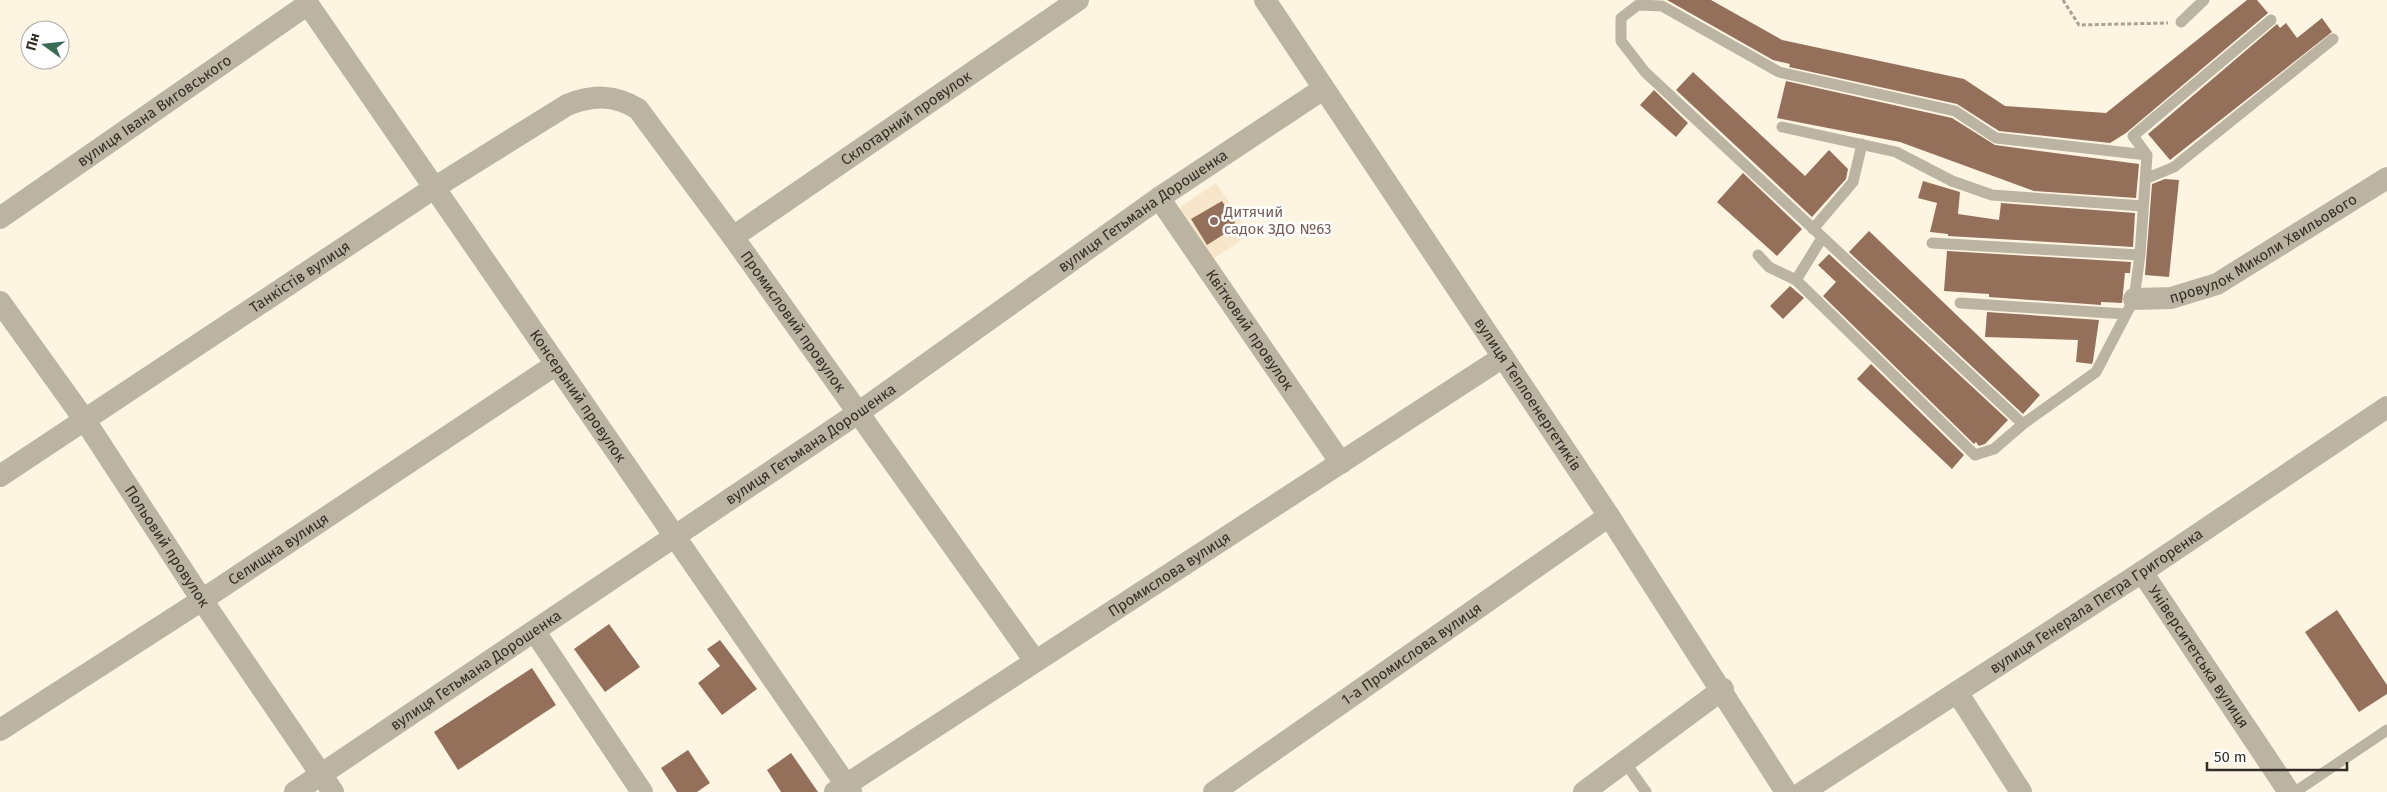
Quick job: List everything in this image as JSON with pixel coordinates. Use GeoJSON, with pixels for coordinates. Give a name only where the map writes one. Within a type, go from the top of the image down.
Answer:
{"type":"FeatureCollection","features":[{"type":"Feature","properties":{"kind":"street","name":"Склотарний провулок"},"geometry":{"type":"LineString","coordinates":[[733,237],[1078,0]]}},
{"type":"Feature","properties":{"kind":"street","name":"вулиця Теплоенергетиків"},"geometry":{"type":"LineString","coordinates":[[1265,0],[1609,516],[1723,690],[1786,792]]}},
{"type":"Feature","properties":{"kind":"street","name":"Консервний провулок"},"geometry":{"type":"LineString","coordinates":[[306,2],[844,789]]}},
{"type":"Feature","properties":{"kind":"street","name":"вулиця Івана Виговського"},"geometry":{"type":"LineString","coordinates":[[0,218],[306,2]]}},
{"type":"Feature","properties":{"kind":"street","name":"вулиця Гетьмана Дорошенка"},"geometry":{"type":"LineString","coordinates":[[295,792],[327,783],[535,632],[858,413],[1158,198],[1324,89]]}},
{"type":"Feature","properties":{"kind":"street","name":"Промисловий провулок"},"geometry":{"type":"LineString","coordinates":[[608,97],[618,98],[638,109],[733,237],[1035,661]]}},
{"type":"Feature","properties":{"kind":"street","name":"Танкістів вулиця"},"geometry":{"type":"LineString","coordinates":[[0,476],[434,188],[567,105],[582,99],[608,97]]}},
{"type":"Feature","properties":{"kind":"street","name":"провулок Миколи Хвильового"},"geometry":{"type":"LineString","coordinates":[[2129,307],[2171,298],[2217,284],[2387,178]]}},
{"type":"Feature","properties":{"kind":"street","name":"Квітковий провулок"},"geometry":{"type":"LineString","coordinates":[[1158,198],[1341,463]]}},
{"type":"Feature","properties":{"kind":"street","name":"Польовий провулок"},"geometry":{"type":"LineString","coordinates":[[0,302],[84,419],[202,600],[327,783]]}},
{"type":"Feature","properties":{"kind":"street","name":"Промислова вулиця"},"geometry":{"type":"LineString","coordinates":[[844,789],[1035,661],[1503,357]]}},
{"type":"Feature","properties":{"kind":"street","name":"Селищна вулиця"},"geometry":{"type":"LineString","coordinates":[[0,730],[202,600],[555,365]]}},
{"type":"Feature","properties":{"kind":"street","name":"вулиця Генерала Петра Григоренка"},"geometry":{"type":"LineString","coordinates":[[1803,792],[2142,572],[2387,407]]}},
{"type":"Feature","properties":{"kind":"street","name":"1-а Промислова вулиця"},"geometry":{"type":"LineString","coordinates":[[1214,792],[1609,516]]}},
{"type":"Feature","properties":{"kind":"street","name":"Університетська вулиця"},"geometry":{"type":"LineString","coordinates":[[2142,572],[2289,792]]}},
{"type":"Feature","properties":{"kind":"street"},"geometry":{"type":"LineString","coordinates":[[535,632],[642,792]]}},
{"type":"Feature","properties":{"kind":"street"},"geometry":{"type":"LineString","coordinates":[[1584,792],[1723,690]]}},
{"type":"Feature","properties":{"kind":"street"},"geometry":{"type":"LineString","coordinates":[[1956,692],[2021,792]]}},
{"type":"Feature","properties":{"kind":"lane"},"geometry":{"type":"LineString","coordinates":[[2181,22],[2204,0]]}},
{"type":"Feature","properties":{"kind":"lane"},"geometry":{"type":"LineString","coordinates":[[2023,424],[1644,72],[1621,41],[1621,18],[1638,5],[1662,6],[1780,72],[1955,111],[1996,138],[2147,155]]}},
{"type":"Feature","properties":{"kind":"lane"},"geometry":{"type":"LineString","coordinates":[[1758,256],[1769,267],[1796,280],[1975,455],[1994,449],[2023,424],[2096,372],[2129,307],[2140,255],[2147,155],[2133,136],[2271,20]]}},
{"type":"Feature","properties":{"kind":"lane"},"geometry":{"type":"LineString","coordinates":[[2145,179],[2174,167],[2333,39]]}},
{"type":"Feature","properties":{"kind":"lane"},"geometry":{"type":"LineString","coordinates":[[1782,127],[1896,152],[1952,181],[1992,195],[2143,206]]}},
{"type":"Feature","properties":{"kind":"lane"},"geometry":{"type":"LineString","coordinates":[[1813,229],[1853,182],[1862,144]]}},
{"type":"Feature","properties":{"kind":"lane"},"geometry":{"type":"LineString","coordinates":[[1796,280],[1822,238]]}},
{"type":"Feature","properties":{"kind":"lane"},"geometry":{"type":"LineString","coordinates":[[1932,243],[2140,255]]}},
{"type":"Feature","properties":{"kind":"lane"},"geometry":{"type":"LineString","coordinates":[[1960,303],[2129,307]]}},
{"type":"Feature","properties":{"kind":"lane"},"geometry":{"type":"LineString","coordinates":[[2295,792],[2387,730]]}},
{"type":"Feature","properties":{"kind":"lane"},"geometry":{"type":"LineString","coordinates":[[1624,761],[1646,792]]}},
{"type":"Feature","properties":{"kind":"path"},"geometry":{"type":"LineString","coordinates":[[2063,0],[2079,25],[2181,22]]}},
{"type":"Feature","properties":{"kind":"shaded area","name":"Дитячий садок ЗДО №63"},"geometry":{"type":"Polygon","coordinates":[[[1216,183],[1250,234],[1213,259],[1179,208],[1216,183]]]}},
{"type":"Feature","properties":{"kind":"building"},"geometry":{"type":"Polygon","coordinates":[[[1667,0],[1711,0],[1782,40],[1964,79],[2005,106],[2106,113],[2247,0],[2257,0],[2268,13],[2126,133],[2110,143],[1999,131],[1957,104],[1789,67],[1790,64],[1773,60],[1667,0]]]}},
{"type":"Feature","properties":{"kind":"building"},"geometry":{"type":"Polygon","coordinates":[[[2322,18],[2332,32],[2170,160],[2148,134],[2277,24],[2280,28],[2286,23],[2297,38],[2322,18]]]}},
{"type":"Feature","properties":{"kind":"building"},"geometry":{"type":"Polygon","coordinates":[[[1693,72],[1805,176],[1829,150],[1848,169],[1846,179],[1812,217],[1676,90],[1693,72]]]}},
{"type":"Feature","properties":{"kind":"building"},"geometry":{"type":"Polygon","coordinates":[[[1786,81],[1952,118],[1995,145],[2139,164],[2136,198],[2034,191],[1900,142],[1777,118],[1786,81]]]}},
{"type":"Feature","properties":{"kind":"building"},"geometry":{"type":"Polygon","coordinates":[[[1654,90],[1688,123],[1676,137],[1640,105],[1654,90]]]}},
{"type":"Feature","properties":{"kind":"building"},"geometry":{"type":"Polygon","coordinates":[[[1743,173],[1802,229],[1777,256],[1717,202],[1743,173]]]}},
{"type":"Feature","properties":{"kind":"building"},"geometry":{"type":"Polygon","coordinates":[[[2165,179],[2179,180],[2169,277],[2145,275],[2152,184],[2165,179]]]}},
{"type":"Feature","properties":{"kind":"building"},"geometry":{"type":"Polygon","coordinates":[[[1923,181],[1960,192],[1958,214],[1999,220],[2001,203],[2135,213],[2133,247],[1948,236],[1948,234],[1930,232],[1937,203],[1918,198],[1923,181]]]}},
{"type":"Feature","properties":{"kind":"building"},"geometry":{"type":"Polygon","coordinates":[[[1222,201],[1237,226],[1207,245],[1191,219],[1222,201]]]}},
{"type":"Feature","properties":{"kind":"building"},"geometry":{"type":"Polygon","coordinates":[[[1869,231],[2040,395],[2023,414],[1849,252],[1869,231]]]}},
{"type":"Feature","properties":{"kind":"building"},"geometry":{"type":"Polygon","coordinates":[[[1947,251],[2131,262],[2130,273],[2125,273],[2122,303],[2101,302],[2101,305],[1989,297],[1989,294],[1944,291],[1947,251]]]}},
{"type":"Feature","properties":{"kind":"building"},"geometry":{"type":"Polygon","coordinates":[[[1829,254],[2008,420],[1985,444],[1979,446],[1976,442],[1974,444],[1823,296],[1836,282],[1818,265],[1829,254]]]}},
{"type":"Feature","properties":{"kind":"building"},"geometry":{"type":"Polygon","coordinates":[[[1790,286],[1804,298],[1783,319],[1770,306],[1790,286]]]}},
{"type":"Feature","properties":{"kind":"building"},"geometry":{"type":"Polygon","coordinates":[[[1987,312],[2099,320],[2092,364],[2076,362],[2078,340],[1985,337],[1987,312]]]}},
{"type":"Feature","properties":{"kind":"building"},"geometry":{"type":"Polygon","coordinates":[[[1871,364],[1964,455],[1952,469],[1857,379],[1871,364]]]}},
{"type":"Feature","properties":{"kind":"building"},"geometry":{"type":"Polygon","coordinates":[[[2337,610],[2387,685],[2387,694],[2359,712],[2305,632],[2337,610]]]}},
{"type":"Feature","properties":{"kind":"building"},"geometry":{"type":"Polygon","coordinates":[[[609,624],[640,667],[605,692],[574,649],[609,624]]]}},
{"type":"Feature","properties":{"kind":"building"},"geometry":{"type":"Polygon","coordinates":[[[720,640],[757,689],[722,715],[698,683],[720,666],[707,649],[720,640]]]}},
{"type":"Feature","properties":{"kind":"building"},"geometry":{"type":"Polygon","coordinates":[[[532,668],[556,705],[458,770],[434,732],[532,668]]]}},
{"type":"Feature","properties":{"kind":"building"},"geometry":{"type":"Polygon","coordinates":[[[688,750],[710,783],[697,792],[677,792],[661,768],[688,750]]]}},
{"type":"Feature","properties":{"kind":"building"},"geometry":{"type":"Polygon","coordinates":[[[791,753],[818,792],[781,792],[767,770],[791,753]]]}},
{"type":"Feature","properties":{"kind":"place","name":"Дитячий садок ЗДО №63"},"geometry":{"type":"Point","coordinates":[1214,221]}}]}
